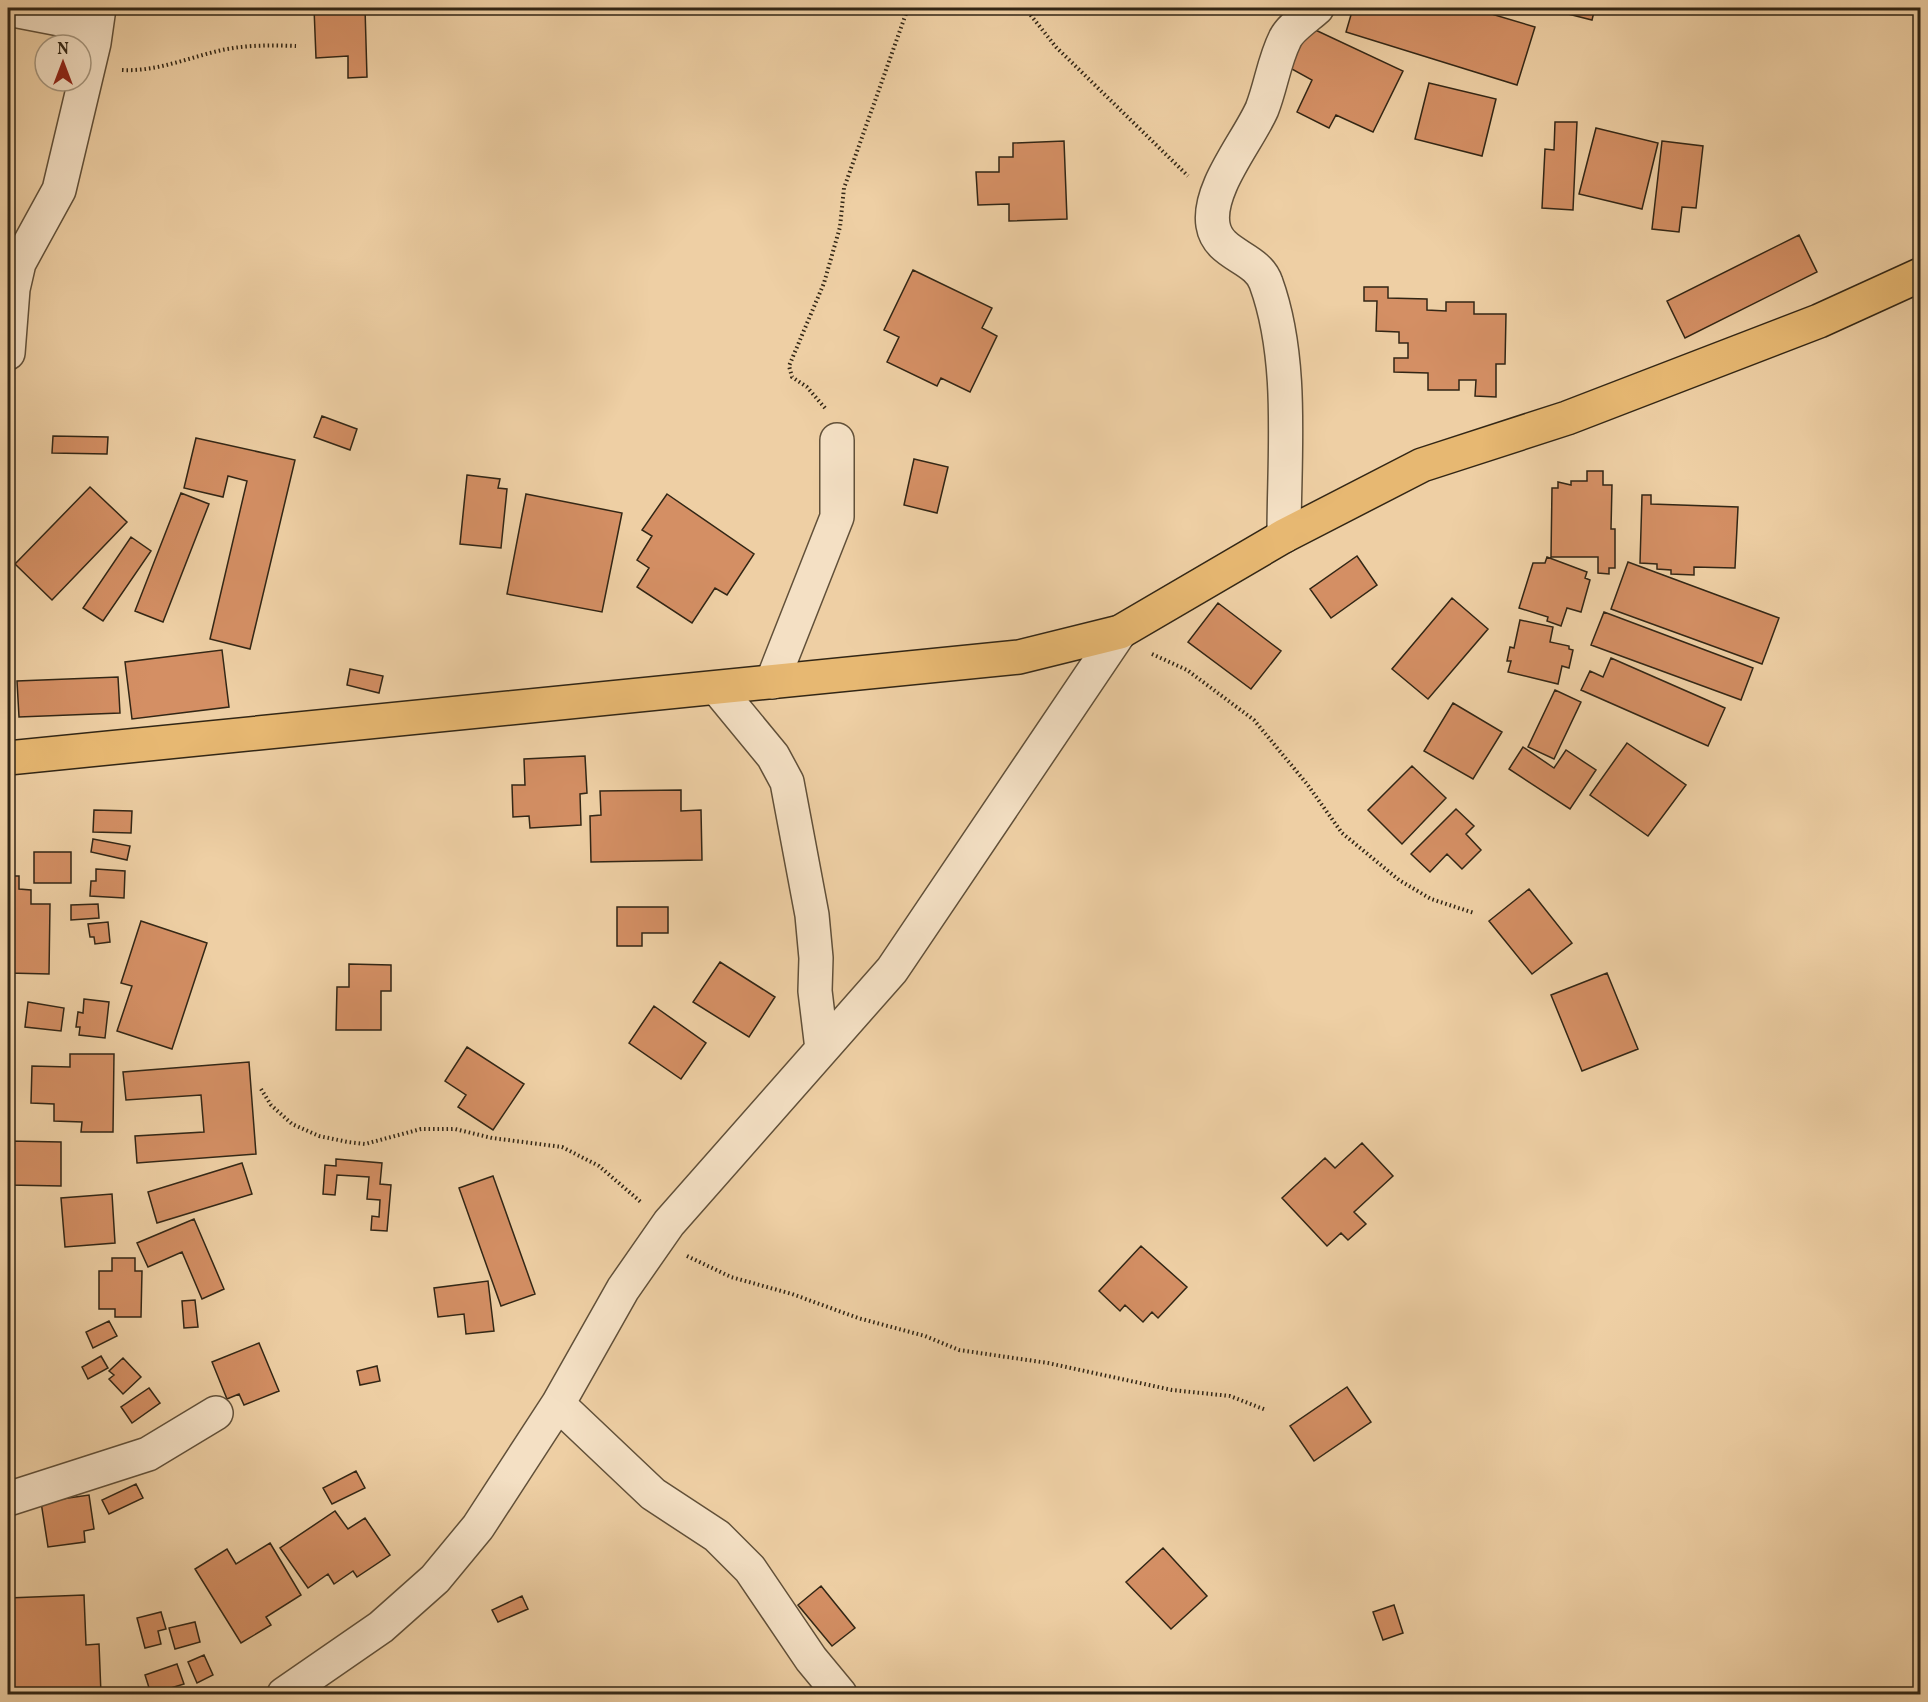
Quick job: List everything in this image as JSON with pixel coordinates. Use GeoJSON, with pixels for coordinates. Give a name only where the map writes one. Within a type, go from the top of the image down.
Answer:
{"type":"FeatureCollection","features":[{"type":"Feature","properties":{"kind":"main road"},"geometry":{"type":"LineString","coordinates":[[8,758],[420,715],[1020,657],[1117,637],[1284,536],[1422,465],[1568,418],[1819,321],[1920,275]]}},
{"type":"Feature","properties":{"kind":"street"},"geometry":{"type":"LineString","coordinates":[[1284,536],[1284,372],[1276,314],[1265,279],[1247,261],[1219,243],[1213,225],[1213,202],[1262,109],[1285,37],[1317,8]]}},
{"type":"Feature","properties":{"kind":"street"},"geometry":{"type":"LineString","coordinates":[[8,9],[97,17],[93,40]]}},
{"type":"Feature","properties":{"kind":"street"},"geometry":{"type":"LineString","coordinates":[[8,353],[13,289],[19,262],[59,190],[82,93]]}},
{"type":"Feature","properties":{"kind":"street"},"geometry":{"type":"LineString","coordinates":[[772,682],[837,517],[837,440]]}},
{"type":"Feature","properties":{"kind":"street"},"geometry":{"type":"LineString","coordinates":[[284,1695],[381,1627],[435,1579],[478,1527],[558,1404],[623,1289],[665,1229],[892,970],[1117,637]]}},
{"type":"Feature","properties":{"kind":"street"},"geometry":{"type":"LineString","coordinates":[[717,688],[773,756],[787,782],[812,915],[816,958],[815,991],[822,1048]]}},
{"type":"Feature","properties":{"kind":"street"},"geometry":{"type":"LineString","coordinates":[[558,1404],[653,1494],[717,1536],[750,1569],[811,1659],[840,1695]]}},
{"type":"Feature","properties":{"kind":"street"},"geometry":{"type":"LineString","coordinates":[[8,1499],[148,1454],[216,1413]]}},
{"type":"Feature","properties":{"kind":"path"},"geometry":{"type":"LineString","coordinates":[[837,440],[828,412],[807,387],[792,377],[789,366],[824,283],[838,236],[844,188],[908,8]]}},
{"type":"Feature","properties":{"kind":"path"},"geometry":{"type":"LineString","coordinates":[[1025,8],[1056,47],[1154,141],[1213,202]]}},
{"type":"Feature","properties":{"kind":"path"},"geometry":{"type":"LineString","coordinates":[[93,68],[127,70],[163,66],[228,49],[264,44],[296,46]]}},
{"type":"Feature","properties":{"kind":"path"},"geometry":{"type":"LineString","coordinates":[[1117,637],[1187,670],[1254,720],[1307,784],[1342,833],[1399,880],[1431,899],[1474,912]]}},
{"type":"Feature","properties":{"kind":"path"},"geometry":{"type":"LineString","coordinates":[[261,1089],[271,1105],[292,1124],[319,1136],[348,1142],[364,1144],[421,1129],[455,1129],[492,1138],[562,1147],[599,1166],[665,1229],[691,1260],[731,1277],[792,1294],[858,1318],[925,1336],[959,1350],[1048,1363],[1172,1390],[1230,1396],[1266,1410]]}},
{"type":"Feature","properties":{"kind":"building"},"geometry":{"type":"Polygon","coordinates":[[[314,8],[365,8],[367,77],[348,78],[348,56],[316,58],[314,8]]]}},
{"type":"Feature","properties":{"kind":"building"},"geometry":{"type":"Polygon","coordinates":[[[1353,8],[1479,8],[1478,10],[1535,27],[1517,85],[1346,32],[1353,8]]]}},
{"type":"Feature","properties":{"kind":"building"},"geometry":{"type":"Polygon","coordinates":[[[1566,8],[1595,8],[1592,20],[1564,13],[1566,8]]]}},
{"type":"Feature","properties":{"kind":"building"},"geometry":{"type":"Polygon","coordinates":[[[1309,27],[1403,71],[1373,132],[1336,115],[1329,128],[1297,112],[1312,80],[1290,68],[1309,27]]]}},
{"type":"Feature","properties":{"kind":"building"},"geometry":{"type":"Polygon","coordinates":[[[1429,83],[1496,99],[1482,156],[1415,139],[1429,83]]]}},
{"type":"Feature","properties":{"kind":"building"},"geometry":{"type":"Polygon","coordinates":[[[1555,122],[1577,122],[1573,210],[1542,208],[1545,149],[1554,150],[1555,122]]]}},
{"type":"Feature","properties":{"kind":"building"},"geometry":{"type":"Polygon","coordinates":[[[1596,128],[1658,143],[1642,209],[1579,194],[1596,128]]]}},
{"type":"Feature","properties":{"kind":"building"},"geometry":{"type":"Polygon","coordinates":[[[1064,141],[1067,219],[1009,221],[1009,204],[978,205],[976,172],[999,172],[999,157],[1013,157],[1013,143],[1064,141]]]}},
{"type":"Feature","properties":{"kind":"building"},"geometry":{"type":"Polygon","coordinates":[[[1662,141],[1703,146],[1696,208],[1682,207],[1679,232],[1652,229],[1662,141]]]}},
{"type":"Feature","properties":{"kind":"building"},"geometry":{"type":"Polygon","coordinates":[[[1799,235],[1817,272],[1685,338],[1667,301],[1799,235]]]}},
{"type":"Feature","properties":{"kind":"building"},"geometry":{"type":"Polygon","coordinates":[[[913,270],[992,308],[982,328],[997,336],[970,392],[941,378],[937,386],[887,362],[899,337],[884,330],[913,270]]]}},
{"type":"Feature","properties":{"kind":"building"},"geometry":{"type":"Polygon","coordinates":[[[1364,287],[1388,287],[1388,298],[1427,299],[1427,310],[1446,311],[1446,302],[1474,302],[1474,314],[1506,314],[1505,364],[1496,364],[1496,397],[1475,396],[1476,380],[1459,380],[1459,390],[1428,390],[1428,373],[1394,372],[1394,358],[1408,358],[1408,343],[1399,343],[1399,332],[1376,331],[1377,301],[1364,301],[1364,287]]]}},
{"type":"Feature","properties":{"kind":"building"},"geometry":{"type":"Polygon","coordinates":[[[322,416],[357,429],[350,450],[314,437],[322,416]]]}},
{"type":"Feature","properties":{"kind":"building"},"geometry":{"type":"Polygon","coordinates":[[[53,436],[108,437],[107,454],[52,453],[53,436]]]}},
{"type":"Feature","properties":{"kind":"building"},"geometry":{"type":"Polygon","coordinates":[[[196,438],[295,460],[250,649],[210,639],[247,481],[228,476],[223,497],[184,488],[196,438]]]}},
{"type":"Feature","properties":{"kind":"building"},"geometry":{"type":"Polygon","coordinates":[[[914,459],[948,467],[937,513],[904,505],[914,459]]]}},
{"type":"Feature","properties":{"kind":"building"},"geometry":{"type":"Polygon","coordinates":[[[1587,471],[1603,471],[1603,485],[1612,485],[1611,529],[1615,529],[1615,568],[1609,568],[1609,574],[1598,573],[1598,557],[1551,557],[1552,488],[1558,488],[1558,482],[1571,485],[1571,481],[1587,481],[1587,471]]]}},
{"type":"Feature","properties":{"kind":"building"},"geometry":{"type":"Polygon","coordinates":[[[467,475],[500,479],[498,488],[507,489],[501,548],[460,544],[467,475]]]}},
{"type":"Feature","properties":{"kind":"building"},"geometry":{"type":"Polygon","coordinates":[[[90,487],[127,522],[52,600],[15,564],[90,487]]]}},
{"type":"Feature","properties":{"kind":"building"},"geometry":{"type":"Polygon","coordinates":[[[181,493],[209,504],[163,622],[135,611],[181,493]]]}},
{"type":"Feature","properties":{"kind":"building"},"geometry":{"type":"Polygon","coordinates":[[[526,494],[622,513],[602,612],[507,594],[526,494]]]}},
{"type":"Feature","properties":{"kind":"building"},"geometry":{"type":"Polygon","coordinates":[[[667,494],[754,554],[727,595],[715,588],[692,623],[637,587],[649,568],[637,560],[652,536],[642,530],[667,494]]]}},
{"type":"Feature","properties":{"kind":"building"},"geometry":{"type":"Polygon","coordinates":[[[1642,495],[1651,495],[1651,504],[1738,507],[1735,568],[1694,567],[1694,575],[1671,574],[1671,570],[1657,569],[1657,564],[1640,563],[1642,495]]]}},
{"type":"Feature","properties":{"kind":"building"},"geometry":{"type":"Polygon","coordinates":[[[131,537],[151,551],[103,621],[83,608],[131,537]]]}},
{"type":"Feature","properties":{"kind":"building"},"geometry":{"type":"Polygon","coordinates":[[[1357,556],[1377,585],[1331,618],[1310,589],[1357,556]]]}},
{"type":"Feature","properties":{"kind":"building"},"geometry":{"type":"Polygon","coordinates":[[[1547,557],[1587,572],[1585,578],[1590,580],[1581,612],[1567,608],[1561,626],[1547,621],[1548,617],[1519,608],[1533,563],[1545,563],[1547,557]]]}},
{"type":"Feature","properties":{"kind":"building"},"geometry":{"type":"Polygon","coordinates":[[[1628,562],[1779,618],[1762,664],[1611,609],[1628,562]]]}},
{"type":"Feature","properties":{"kind":"building"},"geometry":{"type":"Polygon","coordinates":[[[1452,598],[1488,629],[1428,699],[1392,669],[1452,598]]]}},
{"type":"Feature","properties":{"kind":"building"},"geometry":{"type":"Polygon","coordinates":[[[1218,603],[1281,651],[1251,689],[1188,642],[1218,603]]]}},
{"type":"Feature","properties":{"kind":"building"},"geometry":{"type":"Polygon","coordinates":[[[1604,612],[1753,668],[1741,700],[1591,645],[1604,612]]]}},
{"type":"Feature","properties":{"kind":"building"},"geometry":{"type":"Polygon","coordinates":[[[1520,620],[1553,627],[1550,642],[1569,646],[1569,649],[1573,650],[1569,668],[1562,666],[1558,684],[1508,672],[1511,661],[1507,661],[1510,647],[1514,648],[1520,620]]]}},
{"type":"Feature","properties":{"kind":"building"},"geometry":{"type":"Polygon","coordinates":[[[222,650],[229,707],[132,719],[125,662],[222,650]]]}},
{"type":"Feature","properties":{"kind":"building"},"geometry":{"type":"Polygon","coordinates":[[[1611,658],[1725,708],[1708,746],[1581,690],[1590,671],[1603,677],[1611,658]]]}},
{"type":"Feature","properties":{"kind":"building"},"geometry":{"type":"Polygon","coordinates":[[[350,669],[383,676],[379,693],[347,685],[350,669]]]}},
{"type":"Feature","properties":{"kind":"building"},"geometry":{"type":"Polygon","coordinates":[[[118,677],[120,713],[19,717],[17,681],[118,677]]]}},
{"type":"Feature","properties":{"kind":"building"},"geometry":{"type":"Polygon","coordinates":[[[1555,690],[1581,702],[1554,759],[1528,747],[1555,690]]]}},
{"type":"Feature","properties":{"kind":"building"},"geometry":{"type":"Polygon","coordinates":[[[1453,703],[1502,732],[1473,779],[1424,751],[1453,703]]]}},
{"type":"Feature","properties":{"kind":"building"},"geometry":{"type":"Polygon","coordinates":[[[1627,743],[1686,785],[1648,836],[1590,795],[1627,743]]]}},
{"type":"Feature","properties":{"kind":"building"},"geometry":{"type":"Polygon","coordinates":[[[1523,747],[1554,768],[1566,750],[1596,770],[1570,809],[1509,769],[1523,747]]]}},
{"type":"Feature","properties":{"kind":"building"},"geometry":{"type":"Polygon","coordinates":[[[585,756],[587,793],[580,794],[581,825],[530,828],[529,816],[513,817],[512,785],[525,785],[524,759],[585,756]]]}},
{"type":"Feature","properties":{"kind":"building"},"geometry":{"type":"Polygon","coordinates":[[[1412,766],[1446,798],[1402,844],[1368,810],[1412,766]]]}},
{"type":"Feature","properties":{"kind":"building"},"geometry":{"type":"Polygon","coordinates":[[[681,790],[681,811],[701,810],[702,860],[591,862],[590,816],[601,815],[600,791],[681,790]]]}},
{"type":"Feature","properties":{"kind":"building"},"geometry":{"type":"Polygon","coordinates":[[[1456,809],[1474,826],[1466,834],[1481,850],[1462,869],[1447,854],[1430,872],[1411,854],[1456,809]]]}},
{"type":"Feature","properties":{"kind":"building"},"geometry":{"type":"Polygon","coordinates":[[[94,810],[132,811],[131,833],[93,832],[94,810]]]}},
{"type":"Feature","properties":{"kind":"building"},"geometry":{"type":"Polygon","coordinates":[[[93,839],[130,846],[127,860],[91,852],[93,839]]]}},
{"type":"Feature","properties":{"kind":"building"},"geometry":{"type":"Polygon","coordinates":[[[34,852],[71,852],[71,883],[34,883],[34,852]]]}},
{"type":"Feature","properties":{"kind":"building"},"geometry":{"type":"Polygon","coordinates":[[[96,869],[125,871],[124,898],[90,896],[91,881],[96,881],[96,869]]]}},
{"type":"Feature","properties":{"kind":"building"},"geometry":{"type":"Polygon","coordinates":[[[8,876],[19,876],[19,889],[31,890],[31,904],[50,904],[49,974],[8,973],[8,876]]]}},
{"type":"Feature","properties":{"kind":"building"},"geometry":{"type":"Polygon","coordinates":[[[1529,889],[1572,943],[1532,974],[1489,921],[1529,889]]]}},
{"type":"Feature","properties":{"kind":"building"},"geometry":{"type":"Polygon","coordinates":[[[98,904],[99,918],[71,920],[71,905],[98,904]]]}},
{"type":"Feature","properties":{"kind":"building"},"geometry":{"type":"Polygon","coordinates":[[[617,907],[668,907],[668,933],[642,933],[642,946],[617,946],[617,907]]]}},
{"type":"Feature","properties":{"kind":"building"},"geometry":{"type":"Polygon","coordinates":[[[141,921],[207,943],[172,1049],[117,1031],[132,986],[121,983],[141,921]]]}},
{"type":"Feature","properties":{"kind":"building"},"geometry":{"type":"Polygon","coordinates":[[[108,922],[110,942],[95,944],[94,937],[90,937],[88,924],[108,922]]]}},
{"type":"Feature","properties":{"kind":"building"},"geometry":{"type":"Polygon","coordinates":[[[720,962],[775,997],[749,1037],[693,1002],[720,962]]]}},
{"type":"Feature","properties":{"kind":"building"},"geometry":{"type":"Polygon","coordinates":[[[349,964],[391,965],[391,991],[381,991],[381,1030],[336,1030],[337,987],[349,987],[349,964]]]}},
{"type":"Feature","properties":{"kind":"building"},"geometry":{"type":"Polygon","coordinates":[[[1607,973],[1638,1049],[1582,1071],[1551,995],[1607,973]]]}},
{"type":"Feature","properties":{"kind":"building"},"geometry":{"type":"Polygon","coordinates":[[[84,999],[109,1002],[105,1038],[79,1035],[80,1027],[76,1027],[78,1012],[83,1013],[84,999]]]}},
{"type":"Feature","properties":{"kind":"building"},"geometry":{"type":"Polygon","coordinates":[[[28,1002],[64,1008],[61,1031],[25,1027],[28,1002]]]}},
{"type":"Feature","properties":{"kind":"building"},"geometry":{"type":"Polygon","coordinates":[[[654,1006],[706,1043],[681,1079],[629,1043],[654,1006]]]}},
{"type":"Feature","properties":{"kind":"building"},"geometry":{"type":"Polygon","coordinates":[[[467,1047],[524,1084],[493,1130],[458,1107],[466,1095],[445,1081],[467,1047]]]}},
{"type":"Feature","properties":{"kind":"building"},"geometry":{"type":"Polygon","coordinates":[[[70,1054],[114,1054],[113,1132],[81,1132],[82,1122],[54,1121],[54,1104],[31,1103],[32,1066],[70,1067],[70,1054]]]}},
{"type":"Feature","properties":{"kind":"building"},"geometry":{"type":"Polygon","coordinates":[[[249,1062],[256,1154],[137,1163],[135,1136],[204,1132],[201,1095],[126,1100],[123,1072],[249,1062]]]}},
{"type":"Feature","properties":{"kind":"building"},"geometry":{"type":"Polygon","coordinates":[[[8,1141],[61,1142],[61,1186],[8,1185],[8,1141]]]}},
{"type":"Feature","properties":{"kind":"building"},"geometry":{"type":"Polygon","coordinates":[[[1362,1143],[1393,1176],[1354,1212],[1366,1224],[1348,1240],[1341,1233],[1327,1246],[1282,1198],[1325,1158],[1335,1168],[1362,1143]]]}},
{"type":"Feature","properties":{"kind":"building"},"geometry":{"type":"Polygon","coordinates":[[[336,1159],[382,1163],[380,1184],[391,1185],[387,1231],[371,1230],[372,1216],[379,1217],[380,1200],[367,1199],[369,1177],[337,1175],[335,1195],[323,1194],[325,1165],[336,1166],[336,1159]]]}},
{"type":"Feature","properties":{"kind":"building"},"geometry":{"type":"Polygon","coordinates":[[[242,1163],[252,1194],[157,1223],[148,1192],[242,1163]]]}},
{"type":"Feature","properties":{"kind":"building"},"geometry":{"type":"Polygon","coordinates":[[[493,1176],[535,1294],[501,1306],[459,1188],[493,1176]]]}},
{"type":"Feature","properties":{"kind":"building"},"geometry":{"type":"Polygon","coordinates":[[[112,1194],[115,1243],[65,1247],[61,1198],[112,1194]]]}},
{"type":"Feature","properties":{"kind":"building"},"geometry":{"type":"Polygon","coordinates":[[[194,1219],[224,1289],[202,1299],[182,1252],[148,1267],[137,1243],[194,1219]]]}},
{"type":"Feature","properties":{"kind":"building"},"geometry":{"type":"Polygon","coordinates":[[[1141,1246],[1187,1287],[1158,1318],[1152,1312],[1143,1322],[1125,1305],[1120,1311],[1099,1291],[1141,1246]]]}},
{"type":"Feature","properties":{"kind":"building"},"geometry":{"type":"Polygon","coordinates":[[[112,1258],[135,1258],[135,1271],[142,1271],[141,1317],[115,1317],[115,1309],[99,1309],[99,1271],[112,1271],[112,1258]]]}},
{"type":"Feature","properties":{"kind":"building"},"geometry":{"type":"Polygon","coordinates":[[[488,1281],[494,1331],[466,1334],[464,1314],[438,1317],[434,1288],[488,1281]]]}},
{"type":"Feature","properties":{"kind":"building"},"geometry":{"type":"Polygon","coordinates":[[[195,1300],[198,1327],[184,1328],[182,1301],[195,1300]]]}},
{"type":"Feature","properties":{"kind":"building"},"geometry":{"type":"Polygon","coordinates":[[[109,1321],[117,1336],[93,1348],[86,1332],[109,1321]]]}},
{"type":"Feature","properties":{"kind":"building"},"geometry":{"type":"Polygon","coordinates":[[[259,1343],[279,1391],[244,1405],[239,1394],[227,1399],[212,1362],[259,1343]]]}},
{"type":"Feature","properties":{"kind":"building"},"geometry":{"type":"Polygon","coordinates":[[[101,1356],[108,1368],[88,1379],[82,1367],[101,1356]]]}},
{"type":"Feature","properties":{"kind":"building"},"geometry":{"type":"Polygon","coordinates":[[[123,1358],[141,1377],[123,1394],[109,1379],[114,1375],[109,1371],[123,1358]]]}},
{"type":"Feature","properties":{"kind":"building"},"geometry":{"type":"Polygon","coordinates":[[[377,1366],[380,1381],[360,1385],[357,1371],[377,1366]]]}},
{"type":"Feature","properties":{"kind":"building"},"geometry":{"type":"Polygon","coordinates":[[[1347,1387],[1371,1422],[1314,1461],[1290,1426],[1347,1387]]]}},
{"type":"Feature","properties":{"kind":"building"},"geometry":{"type":"Polygon","coordinates":[[[149,1388],[160,1403],[132,1423],[121,1407],[149,1388]]]}},
{"type":"Feature","properties":{"kind":"building"},"geometry":{"type":"Polygon","coordinates":[[[356,1471],[365,1488],[332,1504],[323,1488],[356,1471]]]}},
{"type":"Feature","properties":{"kind":"building"},"geometry":{"type":"Polygon","coordinates":[[[136,1484],[143,1498],[109,1514],[102,1500],[136,1484]]]}},
{"type":"Feature","properties":{"kind":"building"},"geometry":{"type":"Polygon","coordinates":[[[89,1495],[94,1529],[84,1531],[85,1542],[48,1547],[41,1502],[89,1495]]]}},
{"type":"Feature","properties":{"kind":"building"},"geometry":{"type":"Polygon","coordinates":[[[335,1511],[348,1529],[365,1518],[390,1555],[357,1577],[353,1571],[334,1584],[328,1574],[308,1588],[280,1548],[335,1511]]]}},
{"type":"Feature","properties":{"kind":"building"},"geometry":{"type":"Polygon","coordinates":[[[270,1543],[301,1595],[266,1617],[271,1625],[241,1643],[195,1569],[227,1549],[236,1564],[270,1543]]]}},
{"type":"Feature","properties":{"kind":"building"},"geometry":{"type":"Polygon","coordinates":[[[1163,1548],[1207,1596],[1171,1629],[1126,1582],[1163,1548]]]}},
{"type":"Feature","properties":{"kind":"building"},"geometry":{"type":"Polygon","coordinates":[[[821,1586],[855,1628],[832,1646],[798,1605],[821,1586]]]}},
{"type":"Feature","properties":{"kind":"building"},"geometry":{"type":"Polygon","coordinates":[[[84,1595],[86,1645],[99,1644],[101,1694],[8,1694],[8,1598],[84,1595]]]}},
{"type":"Feature","properties":{"kind":"building"},"geometry":{"type":"Polygon","coordinates":[[[522,1596],[528,1609],[498,1622],[492,1610],[522,1596]]]}},
{"type":"Feature","properties":{"kind":"building"},"geometry":{"type":"Polygon","coordinates":[[[1394,1605],[1403,1633],[1383,1640],[1373,1612],[1394,1605]]]}},
{"type":"Feature","properties":{"kind":"building"},"geometry":{"type":"Polygon","coordinates":[[[161,1612],[166,1629],[158,1631],[161,1644],[145,1648],[137,1618],[161,1612]]]}},
{"type":"Feature","properties":{"kind":"building"},"geometry":{"type":"Polygon","coordinates":[[[195,1622],[200,1642],[175,1649],[169,1628],[195,1622]]]}},
{"type":"Feature","properties":{"kind":"building"},"geometry":{"type":"Polygon","coordinates":[[[204,1655],[213,1675],[197,1683],[188,1662],[204,1655]]]}},
{"type":"Feature","properties":{"kind":"building"},"geometry":{"type":"Polygon","coordinates":[[[177,1664],[184,1684],[151,1694],[145,1675],[177,1664]]]}}]}
